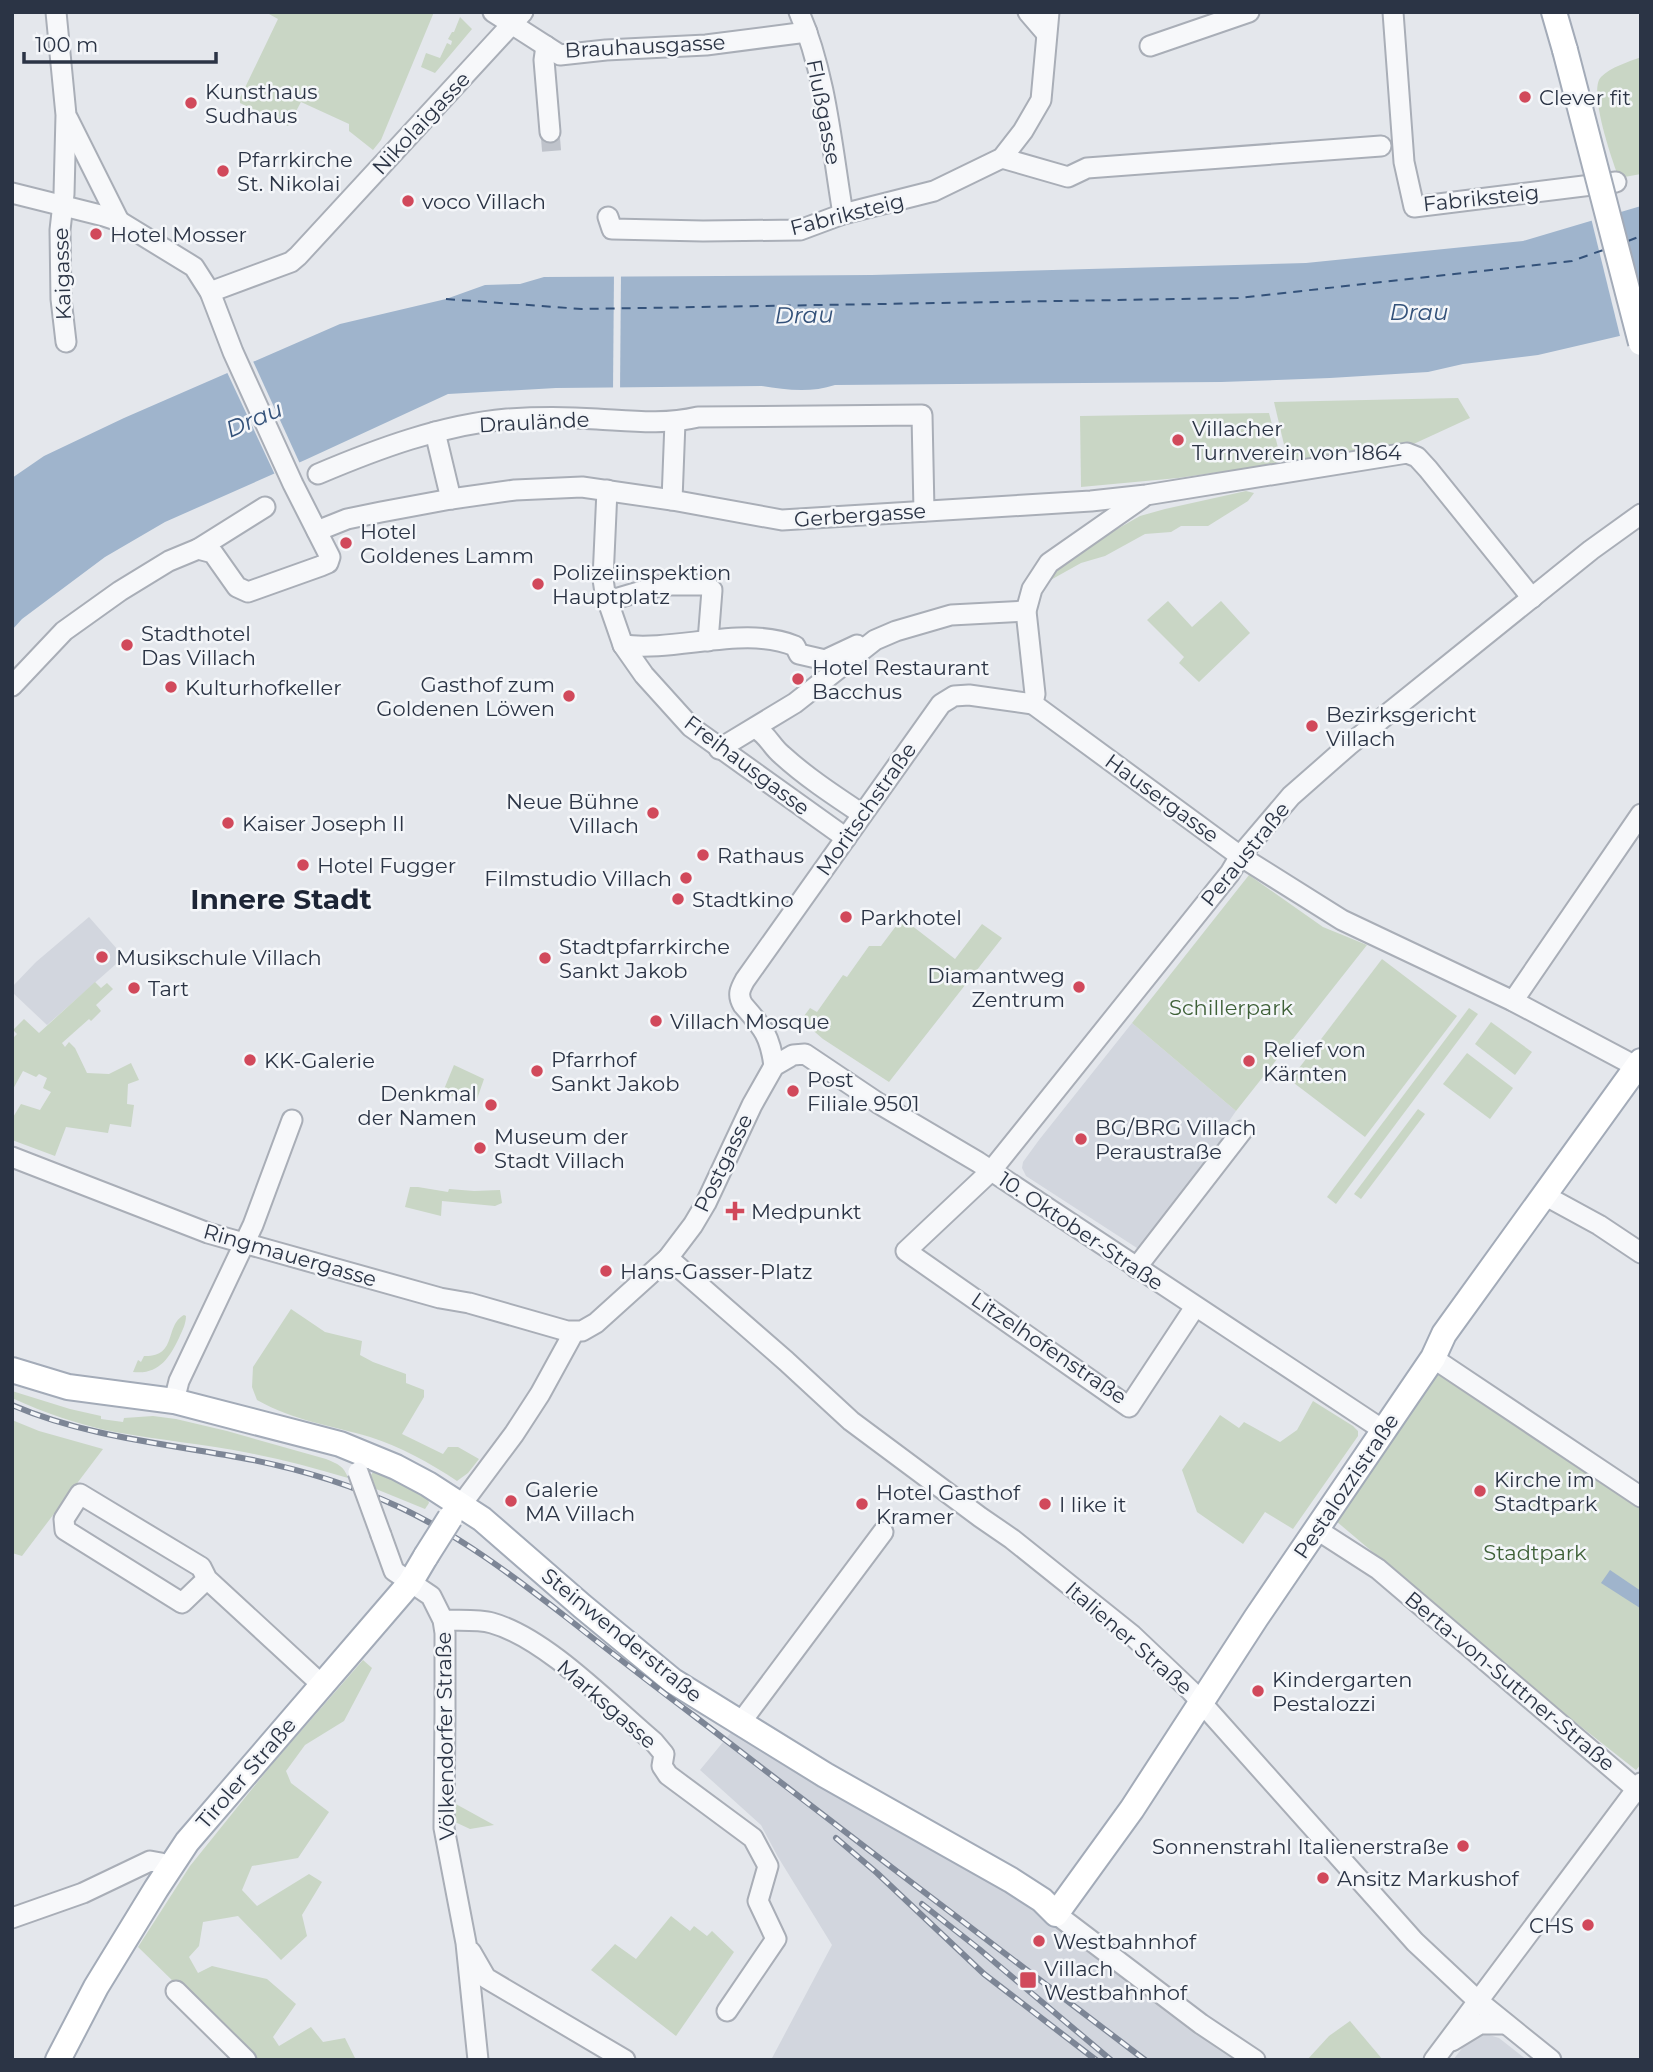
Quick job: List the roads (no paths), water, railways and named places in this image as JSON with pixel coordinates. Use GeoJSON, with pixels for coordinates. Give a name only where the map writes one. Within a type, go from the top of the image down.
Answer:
{"type":"FeatureCollection","features":[{"type":"Feature","properties":{"kind":"main road"},"geometry":{"type":"LineString","coordinates":[[1553,12],[1641,343]]}},
{"type":"Feature","properties":{"kind":"main road","name":"Pestalozzistraße"},"geometry":{"type":"LineString","coordinates":[[1056,1914],[1132,1809],[1316,1529],[1433,1358],[1444,1334],[1639,1065]]}},
{"type":"Feature","properties":{"kind":"main road","name":"Steinwenderstraße"},"geometry":{"type":"LineString","coordinates":[[12,1370],[68,1387],[173,1401],[340,1444],[396,1467],[428,1484],[455,1511],[482,1519],[673,1681],[825,1775],[1011,1881],[1042,1900],[1056,1914]]}},
{"type":"Feature","properties":{"kind":"main road","name":"Tiroler Straße"},"geometry":{"type":"LineString","coordinates":[[58,2060],[96,1987],[187,1842],[410,1583],[455,1511]]}},
{"type":"Feature","properties":{"kind":"street","name":"Kaigasse"},"geometry":{"type":"LineString","coordinates":[[56,12],[65,115],[64,194],[60,230],[61,299],[66,342]]}},
{"type":"Feature","properties":{"kind":"street","name":"Brauhausgasse"},"geometry":{"type":"LineString","coordinates":[[493,12],[517,18],[546,46],[561,55],[706,45],[807,32]]}},
{"type":"Feature","properties":{"kind":"street","name":"Flußgasse"},"geometry":{"type":"LineString","coordinates":[[799,12],[819,74],[843,214]]}},
{"type":"Feature","properties":{"kind":"street"},"geometry":{"type":"LineString","coordinates":[[1028,12],[1046,33]]}},
{"type":"Feature","properties":{"kind":"street","name":"Fabriksteig"},"geometry":{"type":"LineString","coordinates":[[608,217],[612,229],[800,230],[843,214],[934,191],[1002,158],[1023,131],[1041,100],[1049,12]]}},
{"type":"Feature","properties":{"kind":"street"},"geometry":{"type":"LineString","coordinates":[[1150,46],[1249,12]]}},
{"type":"Feature","properties":{"kind":"street","name":"Fabriksteig"},"geometry":{"type":"LineString","coordinates":[[1393,12],[1404,162],[1414,207],[1616,182]]}},
{"type":"Feature","properties":{"kind":"street","name":"Nikolaigasse"},"geometry":{"type":"LineString","coordinates":[[210,292],[291,262],[298,256],[517,18]]}},
{"type":"Feature","properties":{"kind":"street"},"geometry":{"type":"LineString","coordinates":[[546,46],[544,60],[550,132]]}},
{"type":"Feature","properties":{"kind":"street"},"geometry":{"type":"LineString","coordinates":[[65,115],[119,221]]}},
{"type":"Feature","properties":{"kind":"street"},"geometry":{"type":"LineString","coordinates":[[1002,158],[1068,177],[1087,168],[1381,146]]}},
{"type":"Feature","properties":{"kind":"street"},"geometry":{"type":"LineString","coordinates":[[12,193],[119,221],[194,267],[210,292],[233,352],[293,484],[330,557],[328,563],[248,592],[237,587],[213,553],[198,549]]}},
{"type":"Feature","properties":{"kind":"street","name":"Draulände"},"geometry":{"type":"LineString","coordinates":[[318,474],[360,456],[435,432],[507,419],[675,422],[698,417],[922,415],[925,511]]}},
{"type":"Feature","properties":{"kind":"street"},"geometry":{"type":"LineString","coordinates":[[672,500],[675,422]]}},
{"type":"Feature","properties":{"kind":"street"},"geometry":{"type":"LineString","coordinates":[[435,432],[451,499]]}},
{"type":"Feature","properties":{"kind":"street","name":"Gerbergasse"},"geometry":{"type":"LineString","coordinates":[[317,531],[347,519],[515,490],[582,487],[782,520],[1146,495],[1407,453],[1417,457],[1428,469],[1532,598]]}},
{"type":"Feature","properties":{"kind":"street","name":"Freihausgasse"},"geometry":{"type":"LineString","coordinates":[[607,490],[603,579],[623,645],[644,675],[691,727],[846,838]]}},
{"type":"Feature","properties":{"kind":"street"},"geometry":{"type":"LineString","coordinates":[[1033,704],[1035,694],[1026,611],[1032,589],[1049,564],[1146,495]]}},
{"type":"Feature","properties":{"kind":"street"},"geometry":{"type":"LineString","coordinates":[[12,686],[64,631],[148,573],[198,549],[265,507]]}},
{"type":"Feature","properties":{"kind":"street","name":"Peraustraße"},"geometry":{"type":"LineString","coordinates":[[906,1251],[991,1171],[1230,873],[1240,856],[1291,796],[1349,745],[1591,550],[1641,514]]}},
{"type":"Feature","properties":{"kind":"street"},"geometry":{"type":"LineString","coordinates":[[608,601],[662,586],[706,585],[712,590],[708,641]]}},
{"type":"Feature","properties":{"kind":"street"},"geometry":{"type":"LineString","coordinates":[[623,645],[642,648],[753,638],[785,642],[795,646],[799,654],[825,660],[864,642],[951,615],[1026,611]]}},
{"type":"Feature","properties":{"kind":"street"},"geometry":{"type":"LineString","coordinates":[[719,749],[795,703],[875,640]]}},
{"type":"Feature","properties":{"kind":"street","name":"Moritschstraße"},"geometry":{"type":"LineString","coordinates":[[774,1066],[766,1033],[740,1000],[739,992],[862,814],[941,704],[954,696],[969,695],[1033,704]]}},
{"type":"Feature","properties":{"kind":"street","name":"Hausergasse"},"geometry":{"type":"LineString","coordinates":[[1033,704],[1240,856],[1342,920],[1513,1001],[1639,1065]]}},
{"type":"Feature","properties":{"kind":"street","name":"Freihausgasse"},"geometry":{"type":"LineString","coordinates":[[755,728],[764,733],[779,753],[795,766],[862,814]]}},
{"type":"Feature","properties":{"kind":"street"},"geometry":{"type":"LineString","coordinates":[[1513,1001],[1641,814]]}},
{"type":"Feature","properties":{"kind":"street","name":"10. Oktober-Straße"},"geometry":{"type":"LineString","coordinates":[[774,1066],[793,1055],[810,1056],[878,1103],[991,1171],[1383,1430]]}},
{"type":"Feature","properties":{"kind":"street","name":"Postgasse"},"geometry":{"type":"LineString","coordinates":[[668,1258],[706,1203],[752,1105],[774,1066]]}},
{"type":"Feature","properties":{"kind":"street"},"geometry":{"type":"LineString","coordinates":[[173,1401],[179,1381],[253,1225],[292,1120]]}},
{"type":"Feature","properties":{"kind":"street"},"geometry":{"type":"LineString","coordinates":[[1136,1268],[1242,1131]]}},
{"type":"Feature","properties":{"kind":"street","name":"Ringmauergasse"},"geometry":{"type":"LineString","coordinates":[[12,1157],[186,1225],[440,1298],[469,1303],[574,1332]]}},
{"type":"Feature","properties":{"kind":"street"},"geometry":{"type":"LineString","coordinates":[[1544,1195],[1599,1225],[1641,1253]]}},
{"type":"Feature","properties":{"kind":"street","name":"Litzelhofenstraße"},"geometry":{"type":"LineString","coordinates":[[906,1251],[1129,1407],[1195,1307]]}},
{"type":"Feature","properties":{"kind":"street"},"geometry":{"type":"LineString","coordinates":[[455,1511],[540,1394],[574,1332],[582,1331],[596,1323],[668,1258]]}},
{"type":"Feature","properties":{"kind":"street","name":"Italiener Straße"},"geometry":{"type":"LineString","coordinates":[[668,1258],[851,1421],[1012,1539],[1132,1635],[1202,1703],[1415,1942],[1478,2001],[1551,2060]]}},
{"type":"Feature","properties":{"kind":"street"},"geometry":{"type":"LineString","coordinates":[[1433,1358],[1641,1497]]}},
{"type":"Feature","properties":{"kind":"street","name":"Völkendorfer Straße"},"geometry":{"type":"LineString","coordinates":[[340,1444],[358,1472],[394,1571],[431,1596],[443,1620],[444,1828],[466,1943],[478,2060]]}},
{"type":"Feature","properties":{"kind":"street"},"geometry":{"type":"LineString","coordinates":[[207,1579],[182,1603],[65,1530],[64,1520],[80,1494],[201,1567],[207,1579],[321,1684]]}},
{"type":"Feature","properties":{"kind":"street","name":"Berta-von-Suttner-Straße"},"geometry":{"type":"LineString","coordinates":[[1316,1529],[1378,1569],[1639,1788]]}},
{"type":"Feature","properties":{"kind":"street"},"geometry":{"type":"LineString","coordinates":[[741,1724],[883,1532]]}},
{"type":"Feature","properties":{"kind":"street","name":"Marksgasse"},"geometry":{"type":"LineString","coordinates":[[443,1620],[489,1622],[524,1636],[566,1666],[654,1742],[664,1754],[662,1766],[668,1775],[753,1838],[768,1866],[758,1901],[776,1939],[727,2011]]}},
{"type":"Feature","properties":{"kind":"street"},"geometry":{"type":"LineString","coordinates":[[1439,2052],[1639,1788]]}},
{"type":"Feature","properties":{"kind":"street"},"geometry":{"type":"LineString","coordinates":[[12,1918],[83,1893],[150,1861],[169,1868]]}},
{"type":"Feature","properties":{"kind":"street","name":"Steinwenderstraße"},"geometry":{"type":"LineString","coordinates":[[1056,1914],[1201,2024],[1255,2060]]}},
{"type":"Feature","properties":{"kind":"street"},"geometry":{"type":"LineString","coordinates":[[466,1943],[486,1978],[625,2060]]}},
{"type":"Feature","properties":{"kind":"street"},"geometry":{"type":"LineString","coordinates":[[176,1991],[246,2060]]}},
{"type":"Feature","properties":{"kind":"street"},"geometry":{"type":"LineString","coordinates":[[1439,2052],[1480,2024],[1506,2024]]}},
{"type":"Feature","properties":{"kind":"water","name":"Drau"},"geometry":{"type":"Polygon","coordinates":[[[1641,206],[1641,331],[1538,355],[1463,364],[1428,372],[1330,378],[1221,382],[835,385],[808,390],[762,386],[556,388],[448,394],[165,522],[105,557],[22,619],[12,630],[12,478],[44,456],[124,418],[340,324],[446,299],[485,285],[520,284],[544,277],[872,275],[1306,263],[1523,241],[1641,206]]]}},
{"type":"Feature","properties":{"kind":"water"},"geometry":{"type":"Polygon","coordinates":[[[1610,1570],[1641,1591],[1640,1608],[1601,1583],[1610,1570]]]}},
{"type":"Feature","properties":{"kind":"tunnel"},"geometry":{"type":"LineString","coordinates":[[550,132],[552,156]]}},
{"type":"Feature","properties":{"kind":"railway"},"geometry":{"type":"LineString","coordinates":[[12,1405],[100,1433],[253,1460],[309,1473],[381,1499],[443,1530],[526,1586],[1145,2060]]}},
{"type":"Feature","properties":{"kind":"railway"},"geometry":{"type":"LineString","coordinates":[[836,1838],[984,1974],[1096,2060]]}},
{"type":"Feature","properties":{"kind":"railway"},"geometry":{"type":"LineString","coordinates":[[922,1904],[1111,2060]]}},
{"type":"Feature","properties":{"kind":"place","name":"Clever fit"},"geometry":{"type":"Point","coordinates":[1525,97]}},
{"type":"Feature","properties":{"kind":"place","name":"Kunsthaus Sudhaus"},"geometry":{"type":"Point","coordinates":[191,103]}},
{"type":"Feature","properties":{"kind":"place","name":"Pfarrkirche St. Nikolai"},"geometry":{"type":"Point","coordinates":[223,171]}},
{"type":"Feature","properties":{"kind":"place","name":"voco Villach"},"geometry":{"type":"Point","coordinates":[408,201]}},
{"type":"Feature","properties":{"kind":"place","name":"Hotel Mosser"},"geometry":{"type":"Point","coordinates":[96,234]}},
{"type":"Feature","properties":{"kind":"place","name":"Villacher Turnverein von 1864"},"geometry":{"type":"Point","coordinates":[1178,440]}},
{"type":"Feature","properties":{"kind":"place","name":"Hotel Goldenes Lamm"},"geometry":{"type":"Point","coordinates":[346,543]}},
{"type":"Feature","properties":{"kind":"place","name":"Polizeiinspektion Hauptplatz"},"geometry":{"type":"Point","coordinates":[538,584]}},
{"type":"Feature","properties":{"kind":"place","name":"Stadthotel Das Villach"},"geometry":{"type":"Point","coordinates":[127,645]}},
{"type":"Feature","properties":{"kind":"place","name":"Hotel Restaurant Bacchus"},"geometry":{"type":"Point","coordinates":[798,679]}},
{"type":"Feature","properties":{"kind":"place","name":"Kulturhofkeller"},"geometry":{"type":"Point","coordinates":[171,687]}},
{"type":"Feature","properties":{"kind":"place","name":"Gasthof zum Goldenen Löwen"},"geometry":{"type":"Point","coordinates":[569,696]}},
{"type":"Feature","properties":{"kind":"place","name":"Bezirksgericht Villach"},"geometry":{"type":"Point","coordinates":[1312,726]}},
{"type":"Feature","properties":{"kind":"place","name":"Neue Bühne Villach"},"geometry":{"type":"Point","coordinates":[653,813]}},
{"type":"Feature","properties":{"kind":"place","name":"Kaiser Joseph II"},"geometry":{"type":"Point","coordinates":[228,823]}},
{"type":"Feature","properties":{"kind":"place","name":"Rathaus"},"geometry":{"type":"Point","coordinates":[703,855]}},
{"type":"Feature","properties":{"kind":"place","name":"Hotel Fugger"},"geometry":{"type":"Point","coordinates":[303,865]}},
{"type":"Feature","properties":{"kind":"place","name":"Filmstudio Villach"},"geometry":{"type":"Point","coordinates":[686,878]}},
{"type":"Feature","properties":{"kind":"place","name":"Stadtkino"},"geometry":{"type":"Point","coordinates":[678,899]}},
{"type":"Feature","properties":{"kind":"place","name":"Parkhotel"},"geometry":{"type":"Point","coordinates":[846,917]}},
{"type":"Feature","properties":{"kind":"place","name":"Musikschule Villach"},"geometry":{"type":"Point","coordinates":[102,957]}},
{"type":"Feature","properties":{"kind":"place","name":"Stadtpfarrkirche Sankt Jakob"},"geometry":{"type":"Point","coordinates":[545,958]}},
{"type":"Feature","properties":{"kind":"place","name":"Diamantweg Zentrum"},"geometry":{"type":"Point","coordinates":[1079,987]}},
{"type":"Feature","properties":{"kind":"place","name":"Tart"},"geometry":{"type":"Point","coordinates":[134,988]}},
{"type":"Feature","properties":{"kind":"place","name":"Villach Mosque"},"geometry":{"type":"Point","coordinates":[656,1021]}},
{"type":"Feature","properties":{"kind":"place","name":"KK-Galerie"},"geometry":{"type":"Point","coordinates":[250,1060]}},
{"type":"Feature","properties":{"kind":"place","name":"Relief von Kärnten"},"geometry":{"type":"Point","coordinates":[1249,1061]}},
{"type":"Feature","properties":{"kind":"place","name":"Pfarrhof Sankt Jakob"},"geometry":{"type":"Point","coordinates":[537,1071]}},
{"type":"Feature","properties":{"kind":"place","name":"Post Filiale 9501"},"geometry":{"type":"Point","coordinates":[793,1091]}},
{"type":"Feature","properties":{"kind":"place","name":"Denkmal der Namen"},"geometry":{"type":"Point","coordinates":[491,1105]}},
{"type":"Feature","properties":{"kind":"place","name":"BG/BRG Villach Peraustraße"},"geometry":{"type":"Point","coordinates":[1081,1139]}},
{"type":"Feature","properties":{"kind":"place","name":"Museum der Stadt Villach"},"geometry":{"type":"Point","coordinates":[480,1148]}},
{"type":"Feature","properties":{"kind":"place","name":"Medpunkt"},"geometry":{"type":"Point","coordinates":[735,1211]}},
{"type":"Feature","properties":{"kind":"place","name":"Hans-Gasser-Platz"},"geometry":{"type":"Point","coordinates":[606,1271]}},
{"type":"Feature","properties":{"kind":"place","name":"Kirche im Stadtpark"},"geometry":{"type":"Point","coordinates":[1480,1491]}},
{"type":"Feature","properties":{"kind":"place","name":"Galerie MA Villach"},"geometry":{"type":"Point","coordinates":[511,1501]}},
{"type":"Feature","properties":{"kind":"place","name":"Hotel Gasthof Kramer"},"geometry":{"type":"Point","coordinates":[862,1504]}},
{"type":"Feature","properties":{"kind":"place","name":"I like it"},"geometry":{"type":"Point","coordinates":[1045,1504]}},
{"type":"Feature","properties":{"kind":"place","name":"Kindergarten Pestalozzi"},"geometry":{"type":"Point","coordinates":[1258,1691]}},
{"type":"Feature","properties":{"kind":"place","name":"Sonnenstrahl Italienerstraße"},"geometry":{"type":"Point","coordinates":[1463,1846]}},
{"type":"Feature","properties":{"kind":"place","name":"Ansitz Markushof"},"geometry":{"type":"Point","coordinates":[1323,1878]}},
{"type":"Feature","properties":{"kind":"place","name":"CHS"},"geometry":{"type":"Point","coordinates":[1588,1925]}},
{"type":"Feature","properties":{"kind":"place","name":"Westbahnhof"},"geometry":{"type":"Point","coordinates":[1039,1941]}},
{"type":"Feature","properties":{"kind":"place","name":"Villach Westbahnhof"},"geometry":{"type":"Point","coordinates":[1028,1980]}},
{"type":"Feature","properties":{"kind":"district","name":"Innere Stadt"},"geometry":{"type":"Point","coordinates":[281,899]}},
{"type":"Feature","properties":{"kind":"park label","name":"Schillerpark"},"geometry":{"type":"Point","coordinates":[1231,1007]}},
{"type":"Feature","properties":{"kind":"park label","name":"Stadtpark"},"geometry":{"type":"Point","coordinates":[1535,1552]}}]}
